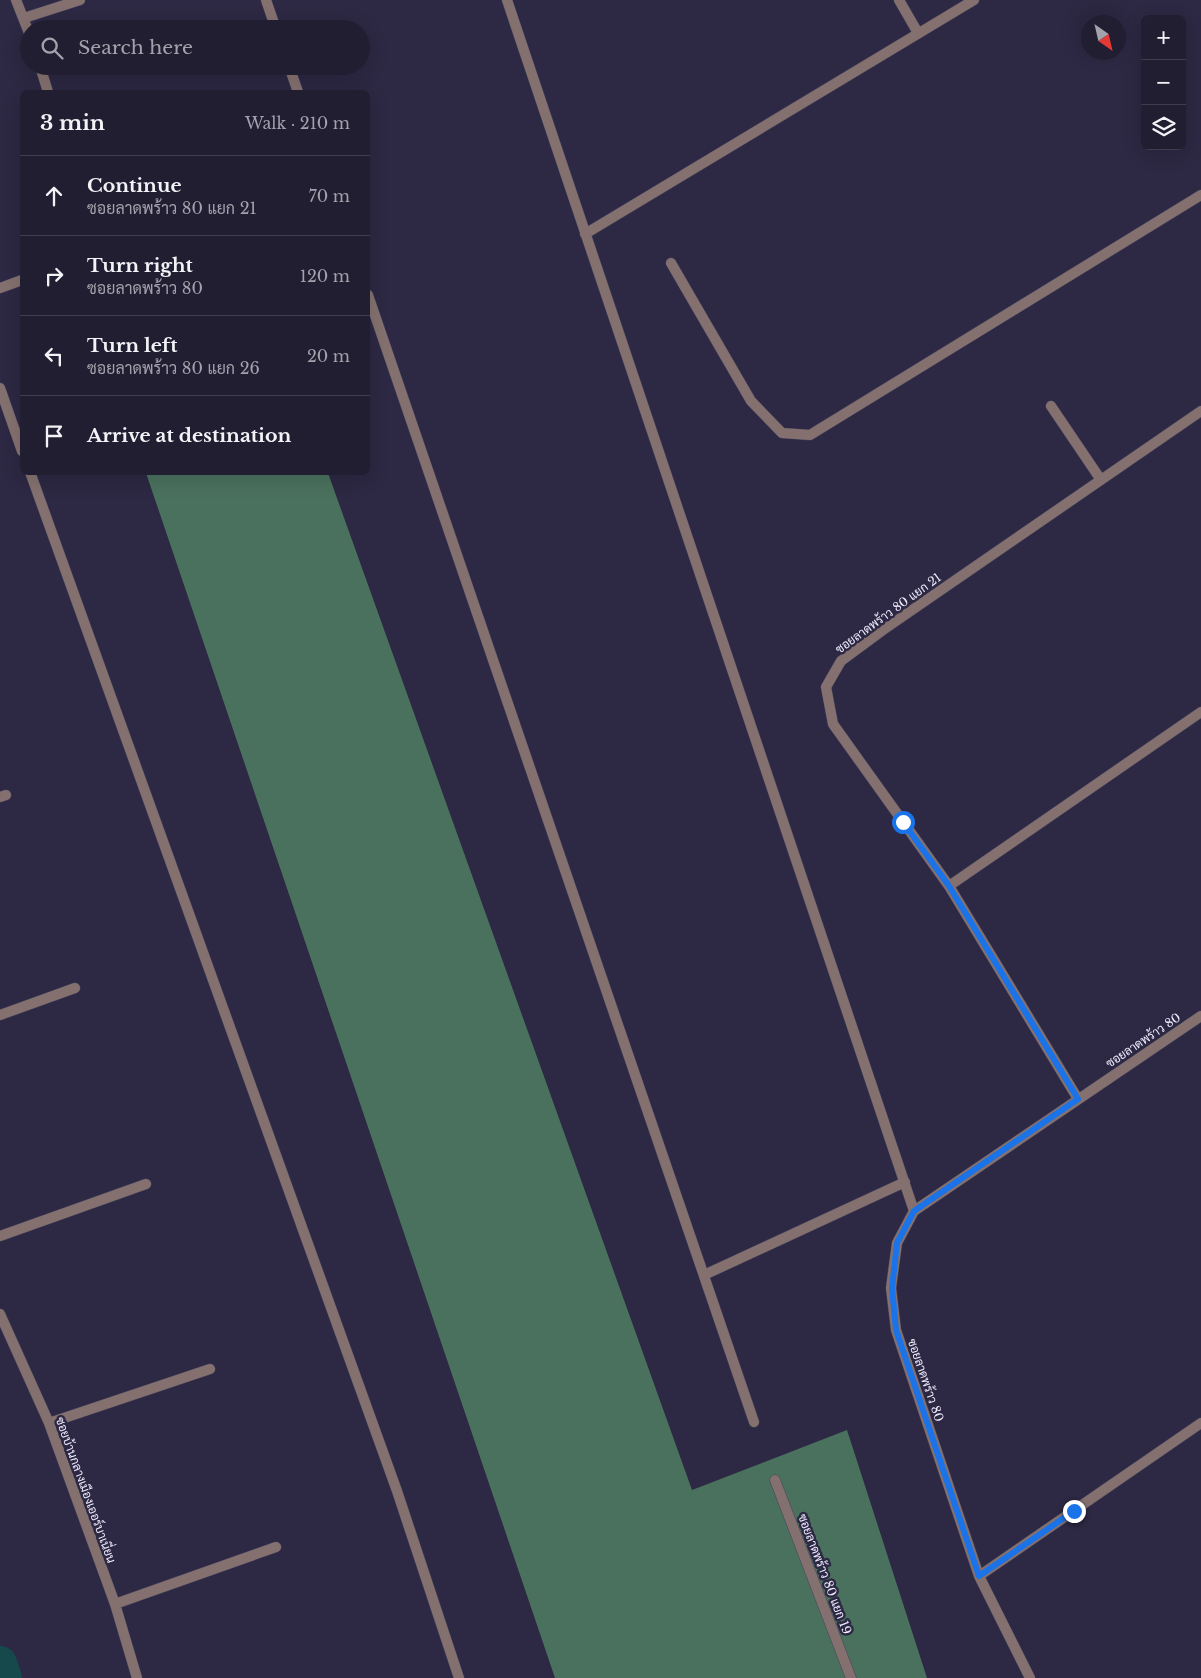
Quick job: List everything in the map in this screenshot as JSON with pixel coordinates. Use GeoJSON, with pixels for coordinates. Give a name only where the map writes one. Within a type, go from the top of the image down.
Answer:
{"type":"FeatureCollection","features":[{"type":"Feature","properties":{"kind":"street"},"geometry":{"type":"LineString","coordinates":[[16,0],[24,18],[80,0]]}},
{"type":"Feature","properties":{"kind":"street"},"geometry":{"type":"LineString","coordinates":[[266,0],[273,20]]}},
{"type":"Feature","properties":{"kind":"street"},"geometry":{"type":"LineString","coordinates":[[507,0],[914,1211]]}},
{"type":"Feature","properties":{"kind":"street"},"geometry":{"type":"LineString","coordinates":[[898,0],[918,33]]}},
{"type":"Feature","properties":{"kind":"street"},"geometry":{"type":"LineString","coordinates":[[585,234],[974,0]]}},
{"type":"Feature","properties":{"kind":"street"},"geometry":{"type":"LineString","coordinates":[[43,75],[47,90]]}},
{"type":"Feature","properties":{"kind":"street"},"geometry":{"type":"LineString","coordinates":[[292,75],[297,90]]}},
{"type":"Feature","properties":{"kind":"street"},"geometry":{"type":"LineString","coordinates":[[670,263],[751,401],[782,433],[810,435],[1201,195]]}},
{"type":"Feature","properties":{"kind":"street"},"geometry":{"type":"LineString","coordinates":[[0,288],[20,281]]}},
{"type":"Feature","properties":{"kind":"street"},"geometry":{"type":"LineString","coordinates":[[370,301],[754,1422]]}},
{"type":"Feature","properties":{"kind":"street"},"geometry":{"type":"LineString","coordinates":[[0,388],[20,445]]}},
{"type":"Feature","properties":{"kind":"street"},"geometry":{"type":"LineString","coordinates":[[1051,406],[1101,480]]}},
{"type":"Feature","properties":{"kind":"street","name":"ซอยลาดพร้าว 80 แยก 21"},"geometry":{"type":"LineString","coordinates":[[1078,1099],[949,886],[834,724],[826,687],[841,661],[876,635],[1201,411]]}},
{"type":"Feature","properties":{"kind":"street"},"geometry":{"type":"LineString","coordinates":[[31,475],[397,1491],[459,1678]]}},
{"type":"Feature","properties":{"kind":"street"},"geometry":{"type":"LineString","coordinates":[[949,886],[1201,712]]}},
{"type":"Feature","properties":{"kind":"street"},"geometry":{"type":"LineString","coordinates":[[0,1015],[76,988]]}},
{"type":"Feature","properties":{"kind":"street","name":"ซอยลาดพร้าว 80"},"geometry":{"type":"LineString","coordinates":[[1030,1678],[979,1576],[896,1330],[892,1288],[897,1243],[914,1211],[1201,1016]]}},
{"type":"Feature","properties":{"kind":"street"},"geometry":{"type":"LineString","coordinates":[[704,1275],[905,1182]]}},
{"type":"Feature","properties":{"kind":"street"},"geometry":{"type":"LineString","coordinates":[[0,1236],[146,1184]]}},
{"type":"Feature","properties":{"kind":"street","name":"ซอยบ้านกลางเมืองเออร์บาเนี่ยน"},"geometry":{"type":"LineString","coordinates":[[0,1314],[49,1423],[115,1604],[137,1678]]}},
{"type":"Feature","properties":{"kind":"street"},"geometry":{"type":"LineString","coordinates":[[49,1423],[210,1370]]}},
{"type":"Feature","properties":{"kind":"street"},"geometry":{"type":"LineString","coordinates":[[979,1576],[1201,1423]]}},
{"type":"Feature","properties":{"kind":"street","name":"ซอยลาดพร้าว 80 แยก 19"},"geometry":{"type":"LineString","coordinates":[[775,1480],[851,1678]]}},
{"type":"Feature","properties":{"kind":"street"},"geometry":{"type":"LineString","coordinates":[[115,1604],[276,1547]]}},
{"type":"Feature","properties":{"kind":"green space"},"geometry":{"type":"Polygon","coordinates":[[[147,475],[329,475],[692,1490],[847,1430],[927,1678],[555,1678],[147,475]]]}},
{"type":"Feature","properties":{"kind":"waterway"},"geometry":{"type":"LineString","coordinates":[[0,1663],[5,1678]]}},
{"type":"Feature","properties":{"kind":"route"},"geometry":{"type":"LineString","coordinates":[[903,822],[949,886],[1078,1099],[914,1211],[897,1243],[892,1288],[896,1330],[979,1576],[1074,1511]]}}]}
